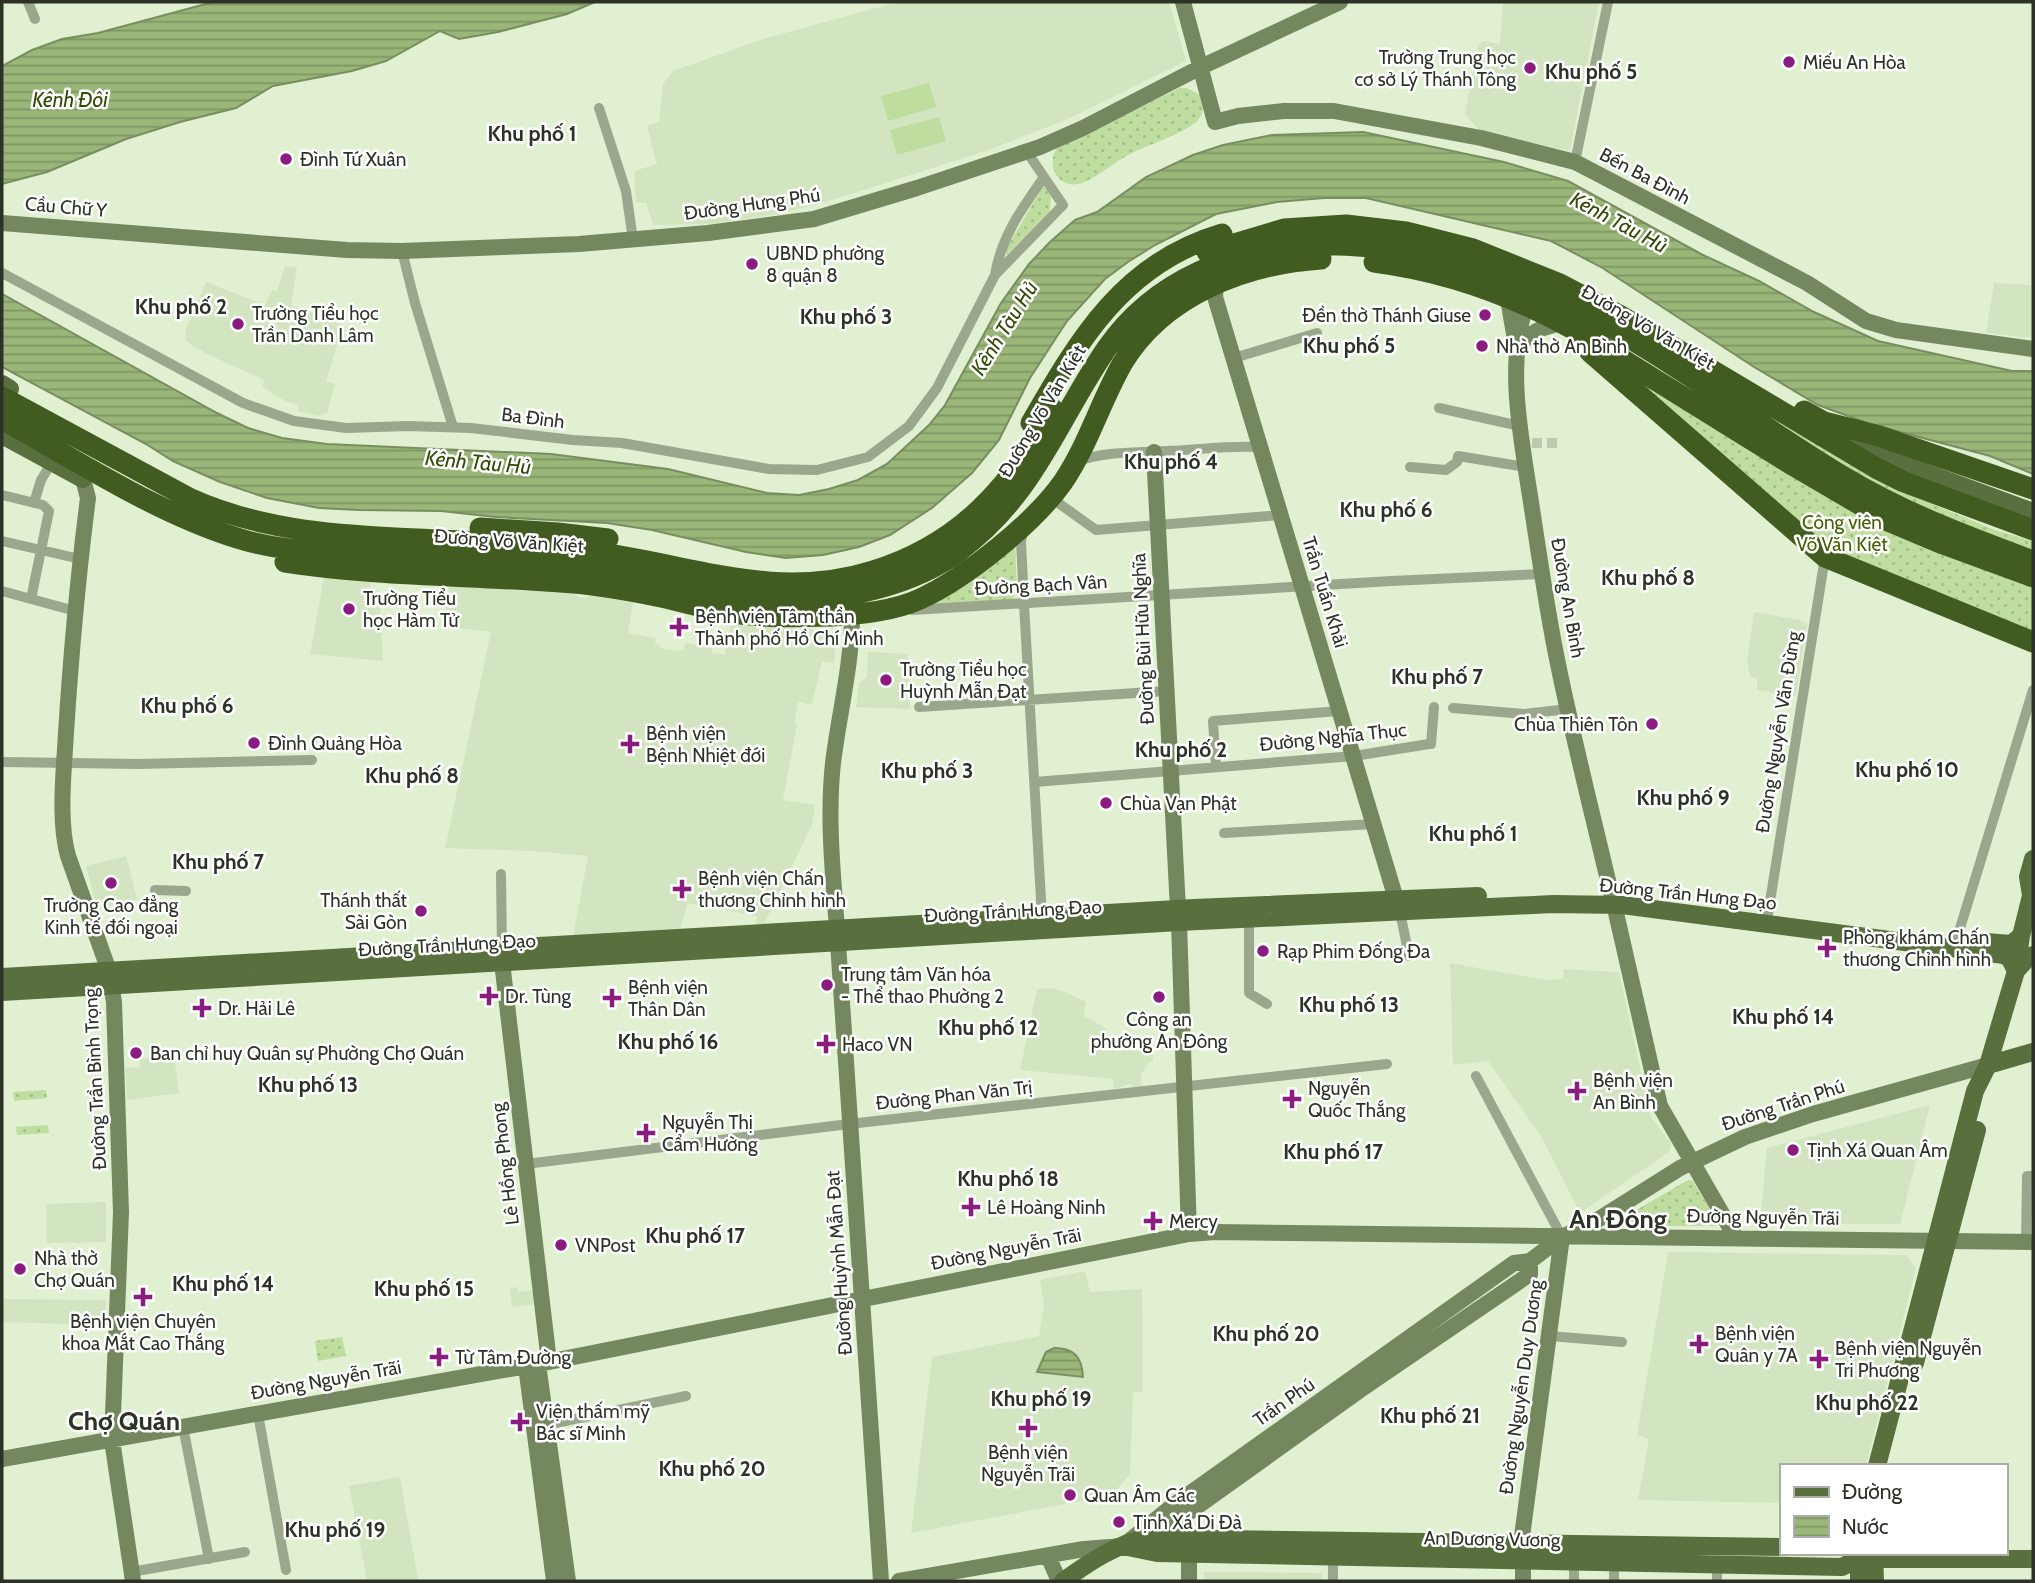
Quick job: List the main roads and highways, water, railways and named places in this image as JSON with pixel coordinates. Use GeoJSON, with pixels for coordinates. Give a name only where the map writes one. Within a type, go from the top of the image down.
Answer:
{"type":"FeatureCollection","features":[{"type":"Feature","properties":{"kind":"highway","name":"Đường Võ Văn Kiệt"},"geometry":{"type":"LineString","coordinates":[[91,489],[198,537],[282,562],[361,572],[562,582],[652,595],[749,615],[792,617],[849,588],[873,571],[915,555],[959,528],[984,506],[1025,459],[1087,355],[1120,311],[1158,278],[1230,243],[1283,229],[1346,225],[1440,240],[1498,257],[1590,351],[1825,557],[2033,642]]}},
{"type":"Feature","properties":{"kind":"highway","name":"Đường Võ Văn Kiệt"},"geometry":{"type":"LineString","coordinates":[[2,433],[166,510],[237,538],[265,545],[293,550],[392,557],[567,566],[637,576],[757,601],[785,602],[930,568],[959,551],[993,521],[1023,489],[1120,331],[1145,305],[1170,287],[1233,257],[1271,249],[1352,245],[1413,253],[1463,266],[1621,316],[1876,468],[1913,485],[2033,530]]}},
{"type":"Feature","properties":{"kind":"highway","name":"Đường Võ Văn Kiệt"},"geometry":{"type":"LineString","coordinates":[[5,390],[181,480],[265,511],[324,521],[558,533],[636,544],[754,570],[797,571],[849,588],[878,611],[918,600],[940,589],[983,559],[1050,497],[1083,455],[1123,364],[1134,347],[1159,321],[1251,270],[1313,259],[1350,259],[1397,265],[1479,288],[1525,286],[1629,306],[1771,395],[1824,422],[1891,440],[2033,489]]}},
{"type":"Feature","properties":{"kind":"highway","name":"Đường Võ Văn Kiệt"},"geometry":{"type":"LineString","coordinates":[[1525,286],[1592,317],[1631,339],[1876,496],[1924,519],[2033,561]]}},
{"type":"Feature","properties":{"kind":"highway","name":"Đường Võ Văn Kiệt"},"geometry":{"type":"LineString","coordinates":[[1569,327],[1794,466],[1888,520],[1943,544],[2033,577]]}},
{"type":"Feature","properties":{"kind":"highway"},"geometry":{"type":"LineString","coordinates":[[1724,379],[1771,395]]}},
{"type":"Feature","properties":{"kind":"highway","name":"Đường Võ Văn Kiệt"},"geometry":{"type":"LineString","coordinates":[[5,390],[55,427],[199,503],[268,525],[330,534],[598,552],[757,582],[805,583],[849,588]]}},
{"type":"Feature","properties":{"kind":"main road"},"geometry":{"type":"LineString","coordinates":[[1824,422],[1844,435],[1927,473],[2033,512]]}},
{"type":"Feature","properties":{"kind":"main road"},"geometry":{"type":"LineString","coordinates":[[2,433],[91,489]]}},
{"type":"Feature","properties":{"kind":"main road"},"geometry":{"type":"LineString","coordinates":[[1878,1464],[1900,1397],[1942,1240],[1975,1091],[1988,1065],[2016,971],[2032,892],[2028,877],[2033,859]]}},
{"type":"Feature","properties":{"kind":"main road","name":"Đường Trần Hưng Đạo"},"geometry":{"type":"LineString","coordinates":[[3,984],[1178,915],[1612,899],[1768,919],[2004,955],[2013,962],[2016,971]]}},
{"type":"Feature","properties":{"kind":"main road","name":"Đường Trần Hưng Đạo"},"geometry":{"type":"LineString","coordinates":[[1178,915],[1249,919],[1398,906]]}},
{"type":"Feature","properties":{"kind":"main road","name":"Đường Trần Hưng Đạo"},"geometry":{"type":"LineString","coordinates":[[1768,919],[2006,944],[2015,942],[2021,936]]}},
{"type":"Feature","properties":{"kind":"main road"},"geometry":{"type":"LineString","coordinates":[[2016,971],[2033,955]]}},
{"type":"Feature","properties":{"kind":"main road","name":"Đường Trần Phú"},"geometry":{"type":"LineString","coordinates":[[1988,1065],[2033,1052]]}},
{"type":"Feature","properties":{"kind":"main road"},"geometry":{"type":"LineString","coordinates":[[1889,1464],[1900,1397]]}},
{"type":"Feature","properties":{"kind":"main road","name":"An Dương Vương"},"geometry":{"type":"LineString","coordinates":[[1123,1546],[1147,1538],[1169,1546],[1574,1553],[1780,1547]]}},
{"type":"Feature","properties":{"kind":"main road","name":"Trần Phú"},"geometry":{"type":"LineString","coordinates":[[1061,1581],[1123,1546]]}},
{"type":"Feature","properties":{"kind":"main road","name":"An Dương Vương"},"geometry":{"type":"LineString","coordinates":[[1574,1553],[1614,1563],[1717,1573],[1842,1567],[1863,1555],[2033,1559]]}},
{"type":"Feature","properties":{"kind":"main road"},"geometry":{"type":"LineString","coordinates":[[1859,1581],[1863,1555]]}},
{"type":"Feature","properties":{"kind":"main road"},"geometry":{"type":"LineString","coordinates":[[1863,1555],[1875,1581]]}},
{"type":"Feature","properties":{"kind":"water","name":"Kênh Đôi"},"geometry":{"type":"Polygon","coordinates":[[[213,2],[595,2],[567,14],[498,32],[459,39],[440,31],[386,61],[352,71],[273,86],[236,108],[126,139],[47,172],[2,184],[2,66],[32,50],[62,39],[98,33],[213,2]]]}},
{"type":"Feature","properties":{"kind":"water","name":"Kênh Tàu Hủ"},"geometry":{"type":"Polygon","coordinates":[[[1363,132],[1504,162],[1568,181],[1701,254],[1759,281],[1814,312],[1878,341],[2012,371],[2033,371],[2033,474],[1990,456],[1870,424],[1818,405],[1754,367],[1601,267],[1551,241],[1366,198],[1277,202],[1216,214],[1128,262],[1105,279],[1067,321],[1030,378],[999,440],[972,473],[932,508],[890,535],[859,547],[823,555],[786,558],[607,523],[441,511],[319,508],[267,498],[220,482],[173,461],[2,367],[2,294],[217,413],[248,428],[282,438],[327,444],[551,454],[668,469],[767,493],[799,495],[858,480],[887,464],[929,425],[945,405],[1001,303],[1029,264],[1075,220],[1097,212],[1146,177],[1193,155],[1223,145],[1272,135],[1363,132]]]}},
{"type":"Feature","properties":{"kind":"water"},"geometry":{"type":"Polygon","coordinates":[[[1054,1348],[1076,1355],[1083,1377],[1037,1372],[1046,1352],[1054,1348]]]}},
{"type":"Feature","properties":{"kind":"tunnel"},"geometry":{"type":"LineString","coordinates":[[1532,443],[1561,443]]}},
{"type":"Feature","properties":{"kind":"place","name":"Miếu An Hòa"},"geometry":{"type":"Point","coordinates":[1789,62]}},
{"type":"Feature","properties":{"kind":"place","name":"Trường Trung học cơ sở Lý Thánh Tông"},"geometry":{"type":"Point","coordinates":[1530,68]}},
{"type":"Feature","properties":{"kind":"place","name":"Đình Tứ Xuân"},"geometry":{"type":"Point","coordinates":[286,159]}},
{"type":"Feature","properties":{"kind":"place","name":"UBND phường 8 quận 8"},"geometry":{"type":"Point","coordinates":[752,264]}},
{"type":"Feature","properties":{"kind":"place","name":"Đền thờ Thánh Giuse"},"geometry":{"type":"Point","coordinates":[1485,315]}},
{"type":"Feature","properties":{"kind":"place","name":"Trường Tiểu học Trần Danh Lâm"},"geometry":{"type":"Point","coordinates":[238,324]}},
{"type":"Feature","properties":{"kind":"place","name":"Nhà thờ An Bình"},"geometry":{"type":"Point","coordinates":[1482,346]}},
{"type":"Feature","properties":{"kind":"place","name":"Trường Tiểu học Hàm Tử"},"geometry":{"type":"Point","coordinates":[349,609]}},
{"type":"Feature","properties":{"kind":"place","name":"Bệnh viện Tâm thần Thành phố Hồ Chí Minh"},"geometry":{"type":"Point","coordinates":[679,627]}},
{"type":"Feature","properties":{"kind":"place","name":"Trường Tiểu học Huỳnh Mẫn Đạt"},"geometry":{"type":"Point","coordinates":[886,680]}},
{"type":"Feature","properties":{"kind":"place","name":"Chùa Thiên Tôn"},"geometry":{"type":"Point","coordinates":[1652,724]}},
{"type":"Feature","properties":{"kind":"place","name":"Đình Quảng Hòa"},"geometry":{"type":"Point","coordinates":[254,743]}},
{"type":"Feature","properties":{"kind":"place","name":"Bệnh viện Bệnh Nhiệt đới"},"geometry":{"type":"Point","coordinates":[630,744]}},
{"type":"Feature","properties":{"kind":"place","name":"Chùa Vạn Phật"},"geometry":{"type":"Point","coordinates":[1106,803]}},
{"type":"Feature","properties":{"kind":"place","name":"Trường Cao đẳng Kinh tế đối ngoại"},"geometry":{"type":"Point","coordinates":[111,883]}},
{"type":"Feature","properties":{"kind":"place","name":"Bệnh viện Chấn thương Chỉnh hình"},"geometry":{"type":"Point","coordinates":[682,889]}},
{"type":"Feature","properties":{"kind":"place","name":"Thánh thất Sài Gòn"},"geometry":{"type":"Point","coordinates":[421,911]}},
{"type":"Feature","properties":{"kind":"place","name":"Phòng khám Chấn thương Chỉnh hình"},"geometry":{"type":"Point","coordinates":[1827,948]}},
{"type":"Feature","properties":{"kind":"place","name":"Rạp Phim Đống Đa"},"geometry":{"type":"Point","coordinates":[1263,951]}},
{"type":"Feature","properties":{"kind":"place","name":"Trung tâm Văn hóa - Thể thao Phường 2"},"geometry":{"type":"Point","coordinates":[827,985]}},
{"type":"Feature","properties":{"kind":"place","name":"Dr. Tùng"},"geometry":{"type":"Point","coordinates":[489,996]}},
{"type":"Feature","properties":{"kind":"place","name":"Công an phường An Đông"},"geometry":{"type":"Point","coordinates":[1159,997]}},
{"type":"Feature","properties":{"kind":"place","name":"Bệnh viện Thân Dân"},"geometry":{"type":"Point","coordinates":[612,998]}},
{"type":"Feature","properties":{"kind":"place","name":"Dr. Hải Lê"},"geometry":{"type":"Point","coordinates":[202,1008]}},
{"type":"Feature","properties":{"kind":"place","name":"Haco VN"},"geometry":{"type":"Point","coordinates":[826,1044]}},
{"type":"Feature","properties":{"kind":"place","name":"Ban chỉ huy Quân sự Phường Chợ Quán"},"geometry":{"type":"Point","coordinates":[136,1053]}},
{"type":"Feature","properties":{"kind":"place","name":"Bệnh viện An Bình"},"geometry":{"type":"Point","coordinates":[1577,1091]}},
{"type":"Feature","properties":{"kind":"place","name":"Nguyễn Quốc Thắng"},"geometry":{"type":"Point","coordinates":[1292,1099]}},
{"type":"Feature","properties":{"kind":"place","name":"Nguyễn Thị Cẩm Hường"},"geometry":{"type":"Point","coordinates":[646,1133]}},
{"type":"Feature","properties":{"kind":"place","name":"Tịnh Xá Quan Âm"},"geometry":{"type":"Point","coordinates":[1793,1150]}},
{"type":"Feature","properties":{"kind":"place","name":"Lê Hoàng Ninh"},"geometry":{"type":"Point","coordinates":[971,1207]}},
{"type":"Feature","properties":{"kind":"place","name":"Mercy"},"geometry":{"type":"Point","coordinates":[1153,1221]}},
{"type":"Feature","properties":{"kind":"place","name":"VNPost"},"geometry":{"type":"Point","coordinates":[561,1245]}},
{"type":"Feature","properties":{"kind":"place","name":"Nhà thờ Chợ Quán"},"geometry":{"type":"Point","coordinates":[20,1269]}},
{"type":"Feature","properties":{"kind":"place","name":"Bệnh viện Chuyên khoa Mắt Cao Thắng"},"geometry":{"type":"Point","coordinates":[143,1297]}},
{"type":"Feature","properties":{"kind":"place","name":"Bệnh viện Quân y 7A"},"geometry":{"type":"Point","coordinates":[1699,1344]}},
{"type":"Feature","properties":{"kind":"place","name":"Từ Tâm Đường"},"geometry":{"type":"Point","coordinates":[439,1357]}},
{"type":"Feature","properties":{"kind":"place","name":"Bệnh viện Nguyễn Tri Phương"},"geometry":{"type":"Point","coordinates":[1819,1359]}},
{"type":"Feature","properties":{"kind":"place","name":"Viện thấm mỹ Bác sĩ Minh"},"geometry":{"type":"Point","coordinates":[520,1422]}},
{"type":"Feature","properties":{"kind":"place","name":"Bệnh viện Nguyễn Trãi"},"geometry":{"type":"Point","coordinates":[1028,1428]}},
{"type":"Feature","properties":{"kind":"place","name":"Quan Âm Các"},"geometry":{"type":"Point","coordinates":[1070,1495]}},
{"type":"Feature","properties":{"kind":"place","name":"Tịnh Xá Di Đà"},"geometry":{"type":"Point","coordinates":[1119,1522]}},
{"type":"Feature","properties":{"kind":"district","name":"Khu phố 5"},"geometry":{"type":"Point","coordinates":[1591,71]}},
{"type":"Feature","properties":{"kind":"district","name":"Khu phố 1"},"geometry":{"type":"Point","coordinates":[532,133]}},
{"type":"Feature","properties":{"kind":"district","name":"Khu phố 2"},"geometry":{"type":"Point","coordinates":[181,306]}},
{"type":"Feature","properties":{"kind":"district","name":"Khu phố 3"},"geometry":{"type":"Point","coordinates":[846,316]}},
{"type":"Feature","properties":{"kind":"district","name":"Khu phố 5"},"geometry":{"type":"Point","coordinates":[1349,345]}},
{"type":"Feature","properties":{"kind":"district","name":"Khu phố 4"},"geometry":{"type":"Point","coordinates":[1171,461]}},
{"type":"Feature","properties":{"kind":"district","name":"Khu phố 6"},"geometry":{"type":"Point","coordinates":[1386,509]}},
{"type":"Feature","properties":{"kind":"district","name":"Khu phố 8"},"geometry":{"type":"Point","coordinates":[1648,577]}},
{"type":"Feature","properties":{"kind":"district","name":"Khu phố 7"},"geometry":{"type":"Point","coordinates":[1437,676]}},
{"type":"Feature","properties":{"kind":"district","name":"Khu phố 6"},"geometry":{"type":"Point","coordinates":[187,705]}},
{"type":"Feature","properties":{"kind":"district","name":"Khu phố 2"},"geometry":{"type":"Point","coordinates":[1181,749]}},
{"type":"Feature","properties":{"kind":"district","name":"Khu phố 10"},"geometry":{"type":"Point","coordinates":[1907,769]}},
{"type":"Feature","properties":{"kind":"district","name":"Khu phố 3"},"geometry":{"type":"Point","coordinates":[927,770]}},
{"type":"Feature","properties":{"kind":"district","name":"Khu phố 8"},"geometry":{"type":"Point","coordinates":[412,775]}},
{"type":"Feature","properties":{"kind":"district","name":"Khu phố 9"},"geometry":{"type":"Point","coordinates":[1683,797]}},
{"type":"Feature","properties":{"kind":"district","name":"Khu phố 1"},"geometry":{"type":"Point","coordinates":[1473,833]}},
{"type":"Feature","properties":{"kind":"district","name":"Khu phố 7"},"geometry":{"type":"Point","coordinates":[218,861]}},
{"type":"Feature","properties":{"kind":"district","name":"Khu phố 13"},"geometry":{"type":"Point","coordinates":[1349,1004]}},
{"type":"Feature","properties":{"kind":"district","name":"Khu phố 14"},"geometry":{"type":"Point","coordinates":[1783,1016]}},
{"type":"Feature","properties":{"kind":"district","name":"Khu phố 12"},"geometry":{"type":"Point","coordinates":[988,1027]}},
{"type":"Feature","properties":{"kind":"district","name":"Khu phố 16"},"geometry":{"type":"Point","coordinates":[668,1041]}},
{"type":"Feature","properties":{"kind":"district","name":"Khu phố 13"},"geometry":{"type":"Point","coordinates":[308,1084]}},
{"type":"Feature","properties":{"kind":"district","name":"Khu phố 17"},"geometry":{"type":"Point","coordinates":[1333,1151]}},
{"type":"Feature","properties":{"kind":"district","name":"Khu phố 18"},"geometry":{"type":"Point","coordinates":[1008,1178]}},
{"type":"Feature","properties":{"kind":"district","name":"An Đông"},"geometry":{"type":"Point","coordinates":[1618,1219]}},
{"type":"Feature","properties":{"kind":"district","name":"Khu phố 17"},"geometry":{"type":"Point","coordinates":[695,1235]}},
{"type":"Feature","properties":{"kind":"district","name":"Khu phố 14"},"geometry":{"type":"Point","coordinates":[223,1283]}},
{"type":"Feature","properties":{"kind":"district","name":"Khu phố 15"},"geometry":{"type":"Point","coordinates":[424,1288]}},
{"type":"Feature","properties":{"kind":"district","name":"Khu phố 20"},"geometry":{"type":"Point","coordinates":[1266,1333]}},
{"type":"Feature","properties":{"kind":"district","name":"Khu phố 19"},"geometry":{"type":"Point","coordinates":[1041,1398]}},
{"type":"Feature","properties":{"kind":"district","name":"Khu phố 22"},"geometry":{"type":"Point","coordinates":[1867,1402]}},
{"type":"Feature","properties":{"kind":"district","name":"Khu phố 21"},"geometry":{"type":"Point","coordinates":[1430,1415]}},
{"type":"Feature","properties":{"kind":"district","name":"Chợ Quán"},"geometry":{"type":"Point","coordinates":[124,1421]}},
{"type":"Feature","properties":{"kind":"district","name":"Khu phố 20"},"geometry":{"type":"Point","coordinates":[712,1468]}},
{"type":"Feature","properties":{"kind":"district","name":"Khu phố 19"},"geometry":{"type":"Point","coordinates":[335,1529]}},
{"type":"Feature","properties":{"kind":"park label","name":"Công viên Võ Văn Kiệt"},"geometry":{"type":"Point","coordinates":[1842,533]}}]}
